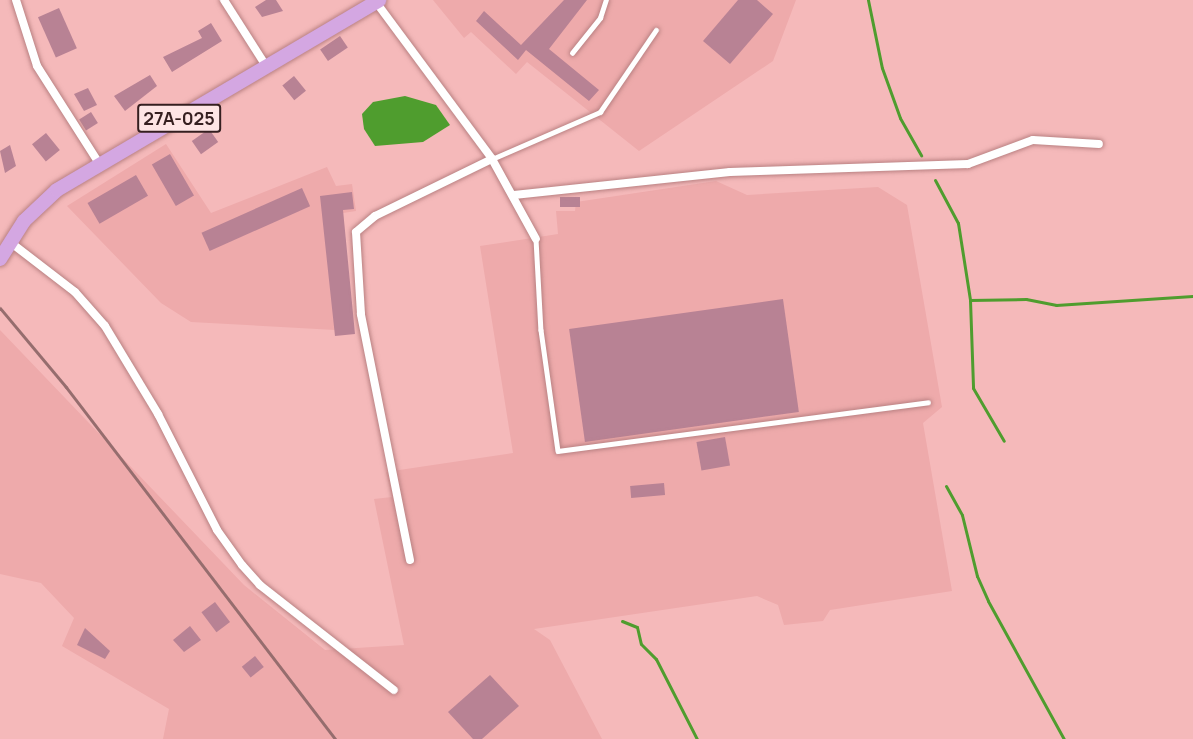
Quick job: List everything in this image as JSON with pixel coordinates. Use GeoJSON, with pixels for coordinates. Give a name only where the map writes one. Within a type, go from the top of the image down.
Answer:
{"type":"FeatureCollection","features":[{"type":"Feature","properties":{"kind":"main road","name":"27А-025"},"geometry":{"type":"LineString","coordinates":[[0,260],[10,242],[38,206],[100,165],[377,1]]}},
{"type":"Feature","properties":{"kind":"street"},"geometry":{"type":"LineString","coordinates":[[16,0],[37,66],[100,165]]}},
{"type":"Feature","properties":{"kind":"street"},"geometry":{"type":"LineString","coordinates":[[224,0],[266,66]]}},
{"type":"Feature","properties":{"kind":"street"},"geometry":{"type":"LineString","coordinates":[[377,1],[492,159],[514,195],[536,239]]}},
{"type":"Feature","properties":{"kind":"street"},"geometry":{"type":"LineString","coordinates":[[514,195],[730,172],[968,164],[1033,140],[1099,144]]}},
{"type":"Feature","properties":{"kind":"street"},"geometry":{"type":"LineString","coordinates":[[410,560],[383,442],[353,242],[363,224],[375,216],[492,159]]}},
{"type":"Feature","properties":{"kind":"street"},"geometry":{"type":"LineString","coordinates":[[10,242],[75,292],[105,326],[158,414],[217,530],[242,565],[260,585],[394,690]]}},
{"type":"Feature","properties":{"kind":"lane"},"geometry":{"type":"LineString","coordinates":[[572,53],[600,18],[606,0]]}},
{"type":"Feature","properties":{"kind":"lane"},"geometry":{"type":"LineString","coordinates":[[492,159],[600,112],[656,30]]}},
{"type":"Feature","properties":{"kind":"lane"},"geometry":{"type":"LineString","coordinates":[[536,239],[541,330],[558,451],[928,402]]}},
{"type":"Feature","properties":{"kind":"shaded area"},"geometry":{"type":"Polygon","coordinates":[[[433,0],[796,0],[773,61],[639,151],[527,62],[516,74],[471,32],[464,38],[433,0]]]}},
{"type":"Feature","properties":{"kind":"shaded area"},"geometry":{"type":"Polygon","coordinates":[[[405,96],[436,105],[450,125],[423,142],[375,146],[364,129],[362,114],[373,102],[405,96]]]}},
{"type":"Feature","properties":{"kind":"shaded area"},"geometry":{"type":"Polygon","coordinates":[[[166,144],[211,213],[327,167],[336,186],[352,184],[356,211],[343,213],[353,331],[191,322],[161,303],[67,206],[166,144]]]}},
{"type":"Feature","properties":{"kind":"shaded area"},"geometry":{"type":"Polygon","coordinates":[[[716,181],[747,195],[878,187],[907,205],[942,407],[923,423],[952,591],[830,610],[823,621],[784,625],[778,605],[757,596],[534,629],[550,640],[602,739],[163,739],[169,709],[62,646],[74,618],[41,583],[0,574],[0,330],[244,585],[325,650],[404,645],[374,499],[392,497],[386,472],[513,453],[480,246],[558,234],[556,211],[575,211],[576,202],[716,181]]]}},
{"type":"Feature","properties":{"kind":"building"},"geometry":{"type":"Polygon","coordinates":[[[266,0],[276,0],[283,11],[262,17],[255,7],[266,0]]]}},
{"type":"Feature","properties":{"kind":"building"},"geometry":{"type":"Polygon","coordinates":[[[564,0],[587,0],[549,49],[599,90],[589,101],[526,50],[518,60],[476,21],[484,11],[521,45],[564,0]]]}},
{"type":"Feature","properties":{"kind":"building"},"geometry":{"type":"Polygon","coordinates":[[[738,0],[757,0],[773,14],[730,64],[703,41],[738,0]]]}},
{"type":"Feature","properties":{"kind":"building"},"geometry":{"type":"Polygon","coordinates":[[[59,8],[77,48],[56,58],[38,17],[59,8]]]}},
{"type":"Feature","properties":{"kind":"building"},"geometry":{"type":"Polygon","coordinates":[[[211,23],[222,41],[172,72],[163,57],[202,38],[198,31],[211,23]]]}},
{"type":"Feature","properties":{"kind":"building"},"geometry":{"type":"Polygon","coordinates":[[[340,36],[348,48],[328,61],[320,49],[340,36]]]}},
{"type":"Feature","properties":{"kind":"building"},"geometry":{"type":"Polygon","coordinates":[[[150,75],[157,86],[125,111],[114,96],[150,75]]]}},
{"type":"Feature","properties":{"kind":"building"},"geometry":{"type":"Polygon","coordinates":[[[294,76],[306,91],[294,100],[282,85],[294,76]]]}},
{"type":"Feature","properties":{"kind":"building"},"geometry":{"type":"Polygon","coordinates":[[[88,88],[97,105],[84,111],[74,94],[88,88]]]}},
{"type":"Feature","properties":{"kind":"building"},"geometry":{"type":"Polygon","coordinates":[[[91,112],[98,123],[86,130],[79,119],[91,112]]]}},
{"type":"Feature","properties":{"kind":"building"},"geometry":{"type":"Polygon","coordinates":[[[209,129],[218,142],[201,154],[192,141],[209,129]]]}},
{"type":"Feature","properties":{"kind":"building"},"geometry":{"type":"Polygon","coordinates":[[[46,133],[60,150],[46,161],[32,144],[46,133]]]}},
{"type":"Feature","properties":{"kind":"building"},"geometry":{"type":"Polygon","coordinates":[[[10,145],[16,166],[5,173],[0,151],[10,145]]]}},
{"type":"Feature","properties":{"kind":"building"},"geometry":{"type":"Polygon","coordinates":[[[170,154],[194,196],[176,206],[152,164],[170,154]]]}},
{"type":"Feature","properties":{"kind":"building"},"geometry":{"type":"Polygon","coordinates":[[[136,175],[148,196],[100,224],[88,203],[136,175]]]}},
{"type":"Feature","properties":{"kind":"building"},"geometry":{"type":"Polygon","coordinates":[[[302,188],[310,206],[210,251],[202,233],[302,188]]]}},
{"type":"Feature","properties":{"kind":"building"},"geometry":{"type":"Polygon","coordinates":[[[352,192],[354,209],[343,210],[355,334],[335,336],[320,196],[352,192]]]}},
{"type":"Feature","properties":{"kind":"building"},"geometry":{"type":"Polygon","coordinates":[[[560,197],[580,197],[580,207],[560,207],[560,197]]]}},
{"type":"Feature","properties":{"kind":"building"},"geometry":{"type":"Polygon","coordinates":[[[783,299],[799,412],[585,442],[569,329],[783,299]]]}},
{"type":"Feature","properties":{"kind":"building"},"geometry":{"type":"Polygon","coordinates":[[[725,437],[730,466],[701,471],[696,442],[725,437]]]}},
{"type":"Feature","properties":{"kind":"building"},"geometry":{"type":"Polygon","coordinates":[[[664,483],[665,495],[631,498],[630,486],[664,483]]]}},
{"type":"Feature","properties":{"kind":"building"},"geometry":{"type":"Polygon","coordinates":[[[215,602],[230,622],[216,632],[201,612],[215,602]]]}},
{"type":"Feature","properties":{"kind":"building"},"geometry":{"type":"Polygon","coordinates":[[[190,626],[201,640],[184,652],[173,640],[190,626]]]}},
{"type":"Feature","properties":{"kind":"building"},"geometry":{"type":"Polygon","coordinates":[[[85,628],[110,651],[105,659],[77,645],[85,628]]]}},
{"type":"Feature","properties":{"kind":"building"},"geometry":{"type":"Polygon","coordinates":[[[255,656],[264,667],[251,678],[242,667],[255,656]]]}},
{"type":"Feature","properties":{"kind":"building"},"geometry":{"type":"Polygon","coordinates":[[[490,675],[519,706],[482,739],[473,739],[448,712],[490,675]]]}},
{"type":"Feature","properties":{"kind":"waterway"},"geometry":{"type":"LineString","coordinates":[[868,0],[882,68],[900,118],[921,155]]}},
{"type":"Feature","properties":{"kind":"waterway"},"geometry":{"type":"LineString","coordinates":[[935,180],[958,223],[970,300],[973,388],[1004,441]]}},
{"type":"Feature","properties":{"kind":"waterway"},"geometry":{"type":"LineString","coordinates":[[970,300],[1026,299],[1056,305],[1193,296]]}},
{"type":"Feature","properties":{"kind":"waterway"},"geometry":{"type":"LineString","coordinates":[[946,486],[962,515],[977,576],[988,601],[1064,739]]}},
{"type":"Feature","properties":{"kind":"waterway"},"geometry":{"type":"LineString","coordinates":[[622,621],[637,627],[641,644],[656,659],[697,739]]}},
{"type":"Feature","properties":{"kind":"railway"},"geometry":{"type":"LineString","coordinates":[[0,308],[66,387],[335,739]]}}]}
